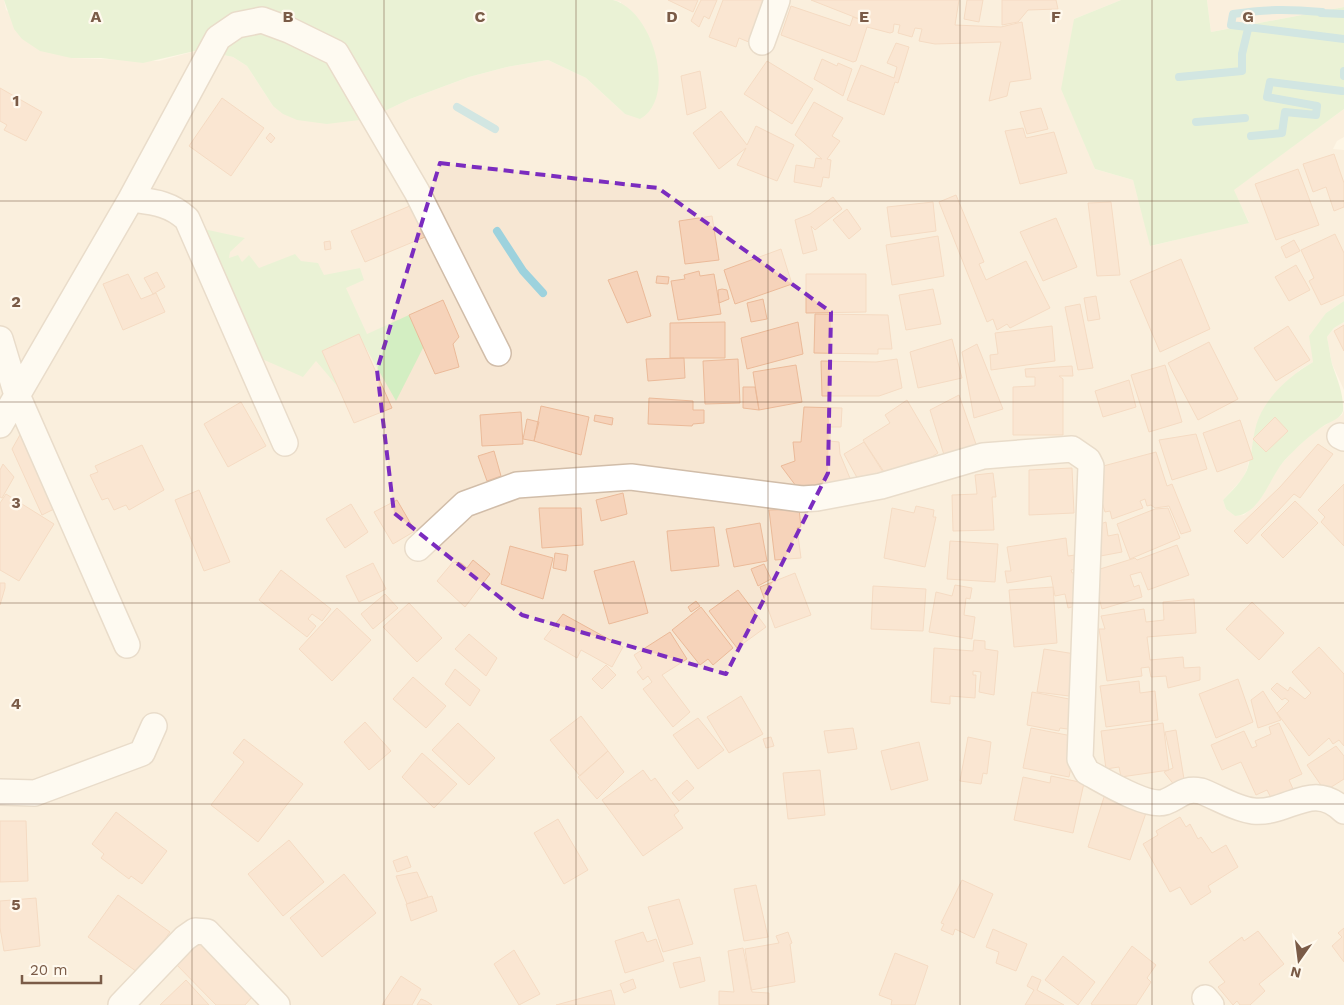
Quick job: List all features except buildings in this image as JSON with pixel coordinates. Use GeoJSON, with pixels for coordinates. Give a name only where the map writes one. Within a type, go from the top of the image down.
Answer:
{"type":"FeatureCollection","features":[{"type":"Feature","properties":{"kind":"street"},"geometry":{"type":"LineString","coordinates":[[762,42],[778,0]]}},
{"type":"Feature","properties":{"kind":"street"},"geometry":{"type":"LineString","coordinates":[[0,425],[131,199],[218,38],[237,25],[262,20],[289,30],[336,54],[417,192],[498,353]]}},
{"type":"Feature","properties":{"kind":"street"},"geometry":{"type":"LineString","coordinates":[[131,199],[165,203],[178,210],[187,219],[286,443]]}},
{"type":"Feature","properties":{"kind":"street"},"geometry":{"type":"LineString","coordinates":[[0,339],[17,395],[127,645]]}},
{"type":"Feature","properties":{"kind":"street"},"geometry":{"type":"LineString","coordinates":[[418,548],[465,504],[517,485],[631,477],[802,499],[881,486],[984,456],[1072,449],[1088,460],[1090,466],[1080,759],[1083,767],[1087,772],[1145,801],[1165,802],[1183,791],[1193,790],[1250,811],[1260,811],[1317,796],[1334,802],[1344,812]]}},
{"type":"Feature","properties":{"kind":"street"},"geometry":{"type":"LineString","coordinates":[[0,792],[35,793],[142,753],[154,726]]}},
{"type":"Feature","properties":{"kind":"street"},"geometry":{"type":"LineString","coordinates":[[121,1005],[185,938],[195,931],[206,932],[277,1005]]}},
{"type":"Feature","properties":{"kind":"highlighted area"},"geometry":{"type":"Polygon","coordinates":[[[440,163],[658,188],[831,312],[828,473],[726,674],[522,615],[394,513],[377,370],[440,163]]]}},
{"type":"Feature","properties":{"kind":"shaded area"},"geometry":{"type":"Polygon","coordinates":[[[0,0],[4,0],[6,10],[71,58],[159,61],[199,50],[233,57],[247,66],[273,106],[368,119],[410,99],[469,77],[507,67],[548,60],[586,78],[625,114],[621,2],[613,0],[1121,0],[1074,19],[1095,169],[1133,180],[1151,246],[1249,222],[1233,190],[1344,109],[1344,137],[1337,141],[1333,149],[1344,150],[1344,301],[1326,313],[1313,362],[1301,369],[1274,394],[1259,417],[1247,469],[1243,478],[1223,500],[1226,509],[1235,516],[1244,515],[1256,504],[1277,469],[1293,451],[1314,432],[1342,415],[1344,410],[1344,1005],[0,1005],[0,0]]]}},
{"type":"Feature","properties":{"kind":"shaded area"},"geometry":{"type":"Polygon","coordinates":[[[1207,0],[1344,0],[1344,7],[1211,32],[1207,0]]]}},
{"type":"Feature","properties":{"kind":"shaded area"},"geometry":{"type":"Polygon","coordinates":[[[1344,322],[1344,390],[1332,364],[1327,337],[1334,328],[1344,322]]]}},
{"type":"Feature","properties":{"kind":"green space"},"geometry":{"type":"Polygon","coordinates":[[[4,0],[613,0],[627,7],[639,20],[649,37],[656,55],[659,75],[657,93],[651,108],[640,119],[625,114],[586,78],[548,60],[507,67],[469,77],[410,99],[368,119],[327,124],[297,120],[283,114],[273,106],[247,66],[233,57],[199,50],[143,63],[101,58],[71,58],[40,51],[22,39],[14,29],[4,0]]]}},
{"type":"Feature","properties":{"kind":"green space"},"geometry":{"type":"Polygon","coordinates":[[[1121,0],[1207,0],[1211,32],[1344,7],[1344,109],[1234,190],[1249,223],[1150,246],[1133,180],[1095,169],[1061,89],[1074,19],[1121,0]]]}},
{"type":"Feature","properties":{"kind":"green space"},"geometry":{"type":"Polygon","coordinates":[[[190,226],[245,238],[230,252],[229,258],[238,255],[242,262],[249,255],[259,268],[295,254],[301,261],[318,263],[324,275],[360,268],[364,280],[346,288],[367,334],[409,315],[424,346],[396,401],[362,341],[353,348],[336,344],[322,351],[338,387],[316,361],[303,377],[262,359],[190,226]]]}},
{"type":"Feature","properties":{"kind":"green space"},"geometry":{"type":"Polygon","coordinates":[[[1344,301],[1344,322],[1334,328],[1327,337],[1332,364],[1341,393],[1342,413],[1335,420],[1314,433],[1284,461],[1264,494],[1252,509],[1244,514],[1235,516],[1226,509],[1223,500],[1240,482],[1247,470],[1255,430],[1263,409],[1282,385],[1297,372],[1313,362],[1309,336],[1326,313],[1344,301]]]}},
{"type":"Feature","properties":{"kind":"waterway"},"geometry":{"type":"LineString","coordinates":[[1322,12],[1277,10],[1233,14],[1231,25],[1344,39]]}},
{"type":"Feature","properties":{"kind":"waterway"},"geometry":{"type":"LineString","coordinates":[[1321,13],[1344,14]]}},
{"type":"Feature","properties":{"kind":"waterway"},"geometry":{"type":"LineString","coordinates":[[1179,77],[1242,71],[1242,54],[1248,29]]}},
{"type":"Feature","properties":{"kind":"waterway"},"geometry":{"type":"LineString","coordinates":[[1344,71],[1344,76]]}},
{"type":"Feature","properties":{"kind":"waterway"},"geometry":{"type":"LineString","coordinates":[[1251,136],[1282,133],[1285,112],[1316,115],[1317,106],[1267,97],[1270,82],[1342,91]]}},
{"type":"Feature","properties":{"kind":"waterway"},"geometry":{"type":"LineString","coordinates":[[457,107],[495,129]]}},
{"type":"Feature","properties":{"kind":"waterway"},"geometry":{"type":"LineString","coordinates":[[1196,122],[1245,118]]}},
{"type":"Feature","properties":{"kind":"waterway"},"geometry":{"type":"LineString","coordinates":[[497,231],[523,271],[543,293]]}}]}
